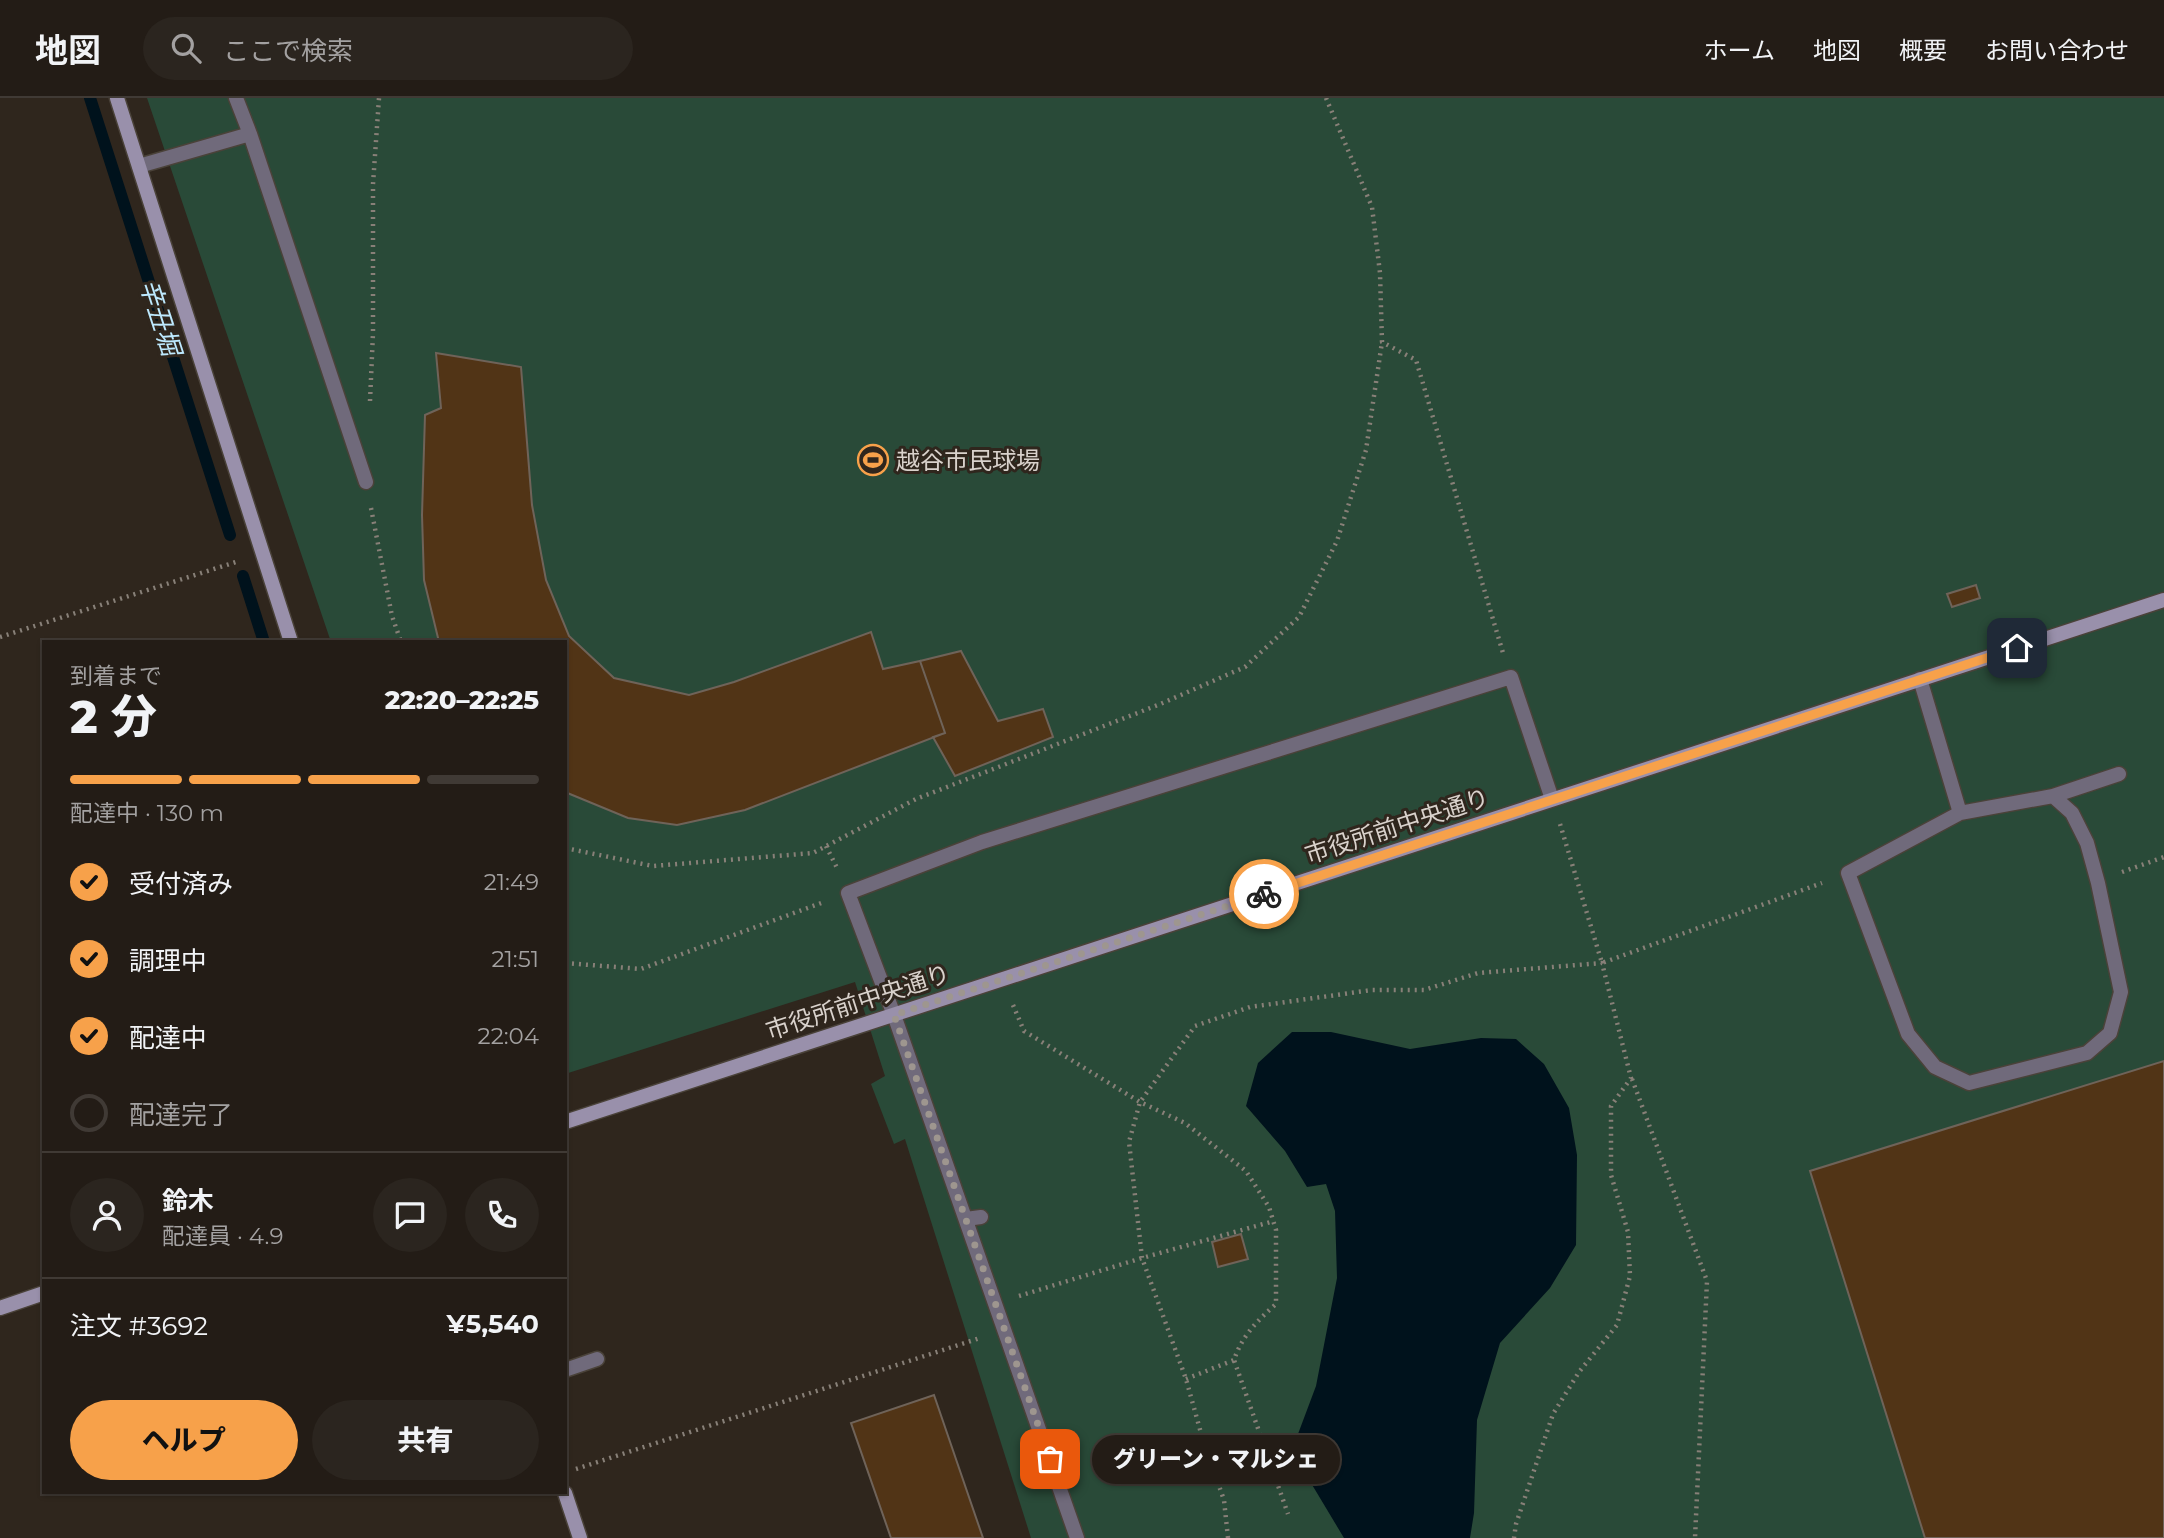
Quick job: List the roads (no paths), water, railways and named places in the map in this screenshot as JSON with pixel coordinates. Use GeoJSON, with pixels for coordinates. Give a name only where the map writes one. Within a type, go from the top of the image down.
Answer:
{"type":"FeatureCollection","features":[{"type":"Feature","properties":{"kind":"street"},"geometry":{"type":"LineString","coordinates":[[117,98],[290,640]]}},
{"type":"Feature","properties":{"kind":"street","name":"市役所前中央通り"},"geometry":{"type":"LineString","coordinates":[[567,1121],[2164,600]]}},
{"type":"Feature","properties":{"kind":"street"},"geometry":{"type":"LineString","coordinates":[[0,1308],[42,1294]]}},
{"type":"Feature","properties":{"kind":"street"},"geometry":{"type":"LineString","coordinates":[[565,1494],[580,1538]]}},
{"type":"Feature","properties":{"kind":"lane"},"geometry":{"type":"LineString","coordinates":[[236,98],[366,482]]}},
{"type":"Feature","properties":{"kind":"lane"},"geometry":{"type":"LineString","coordinates":[[139,166],[250,134]]}},
{"type":"Feature","properties":{"kind":"lane"},"geometry":{"type":"LineString","coordinates":[[1077,1538],[1072,1504],[1031,1386],[995,1303],[973,1218],[848,892],[982,842],[1511,677],[1552,799]]}},
{"type":"Feature","properties":{"kind":"lane"},"geometry":{"type":"LineString","coordinates":[[1920,679],[1960,813]]}},
{"type":"Feature","properties":{"kind":"lane"},"geometry":{"type":"LineString","coordinates":[[2053,796],[2072,813],[2087,843],[2098,883],[2121,992],[2110,1034],[2087,1053],[1969,1083],[1935,1067],[1908,1034],[1848,873],[1960,813],[2053,796],[2119,775]]}},
{"type":"Feature","properties":{"kind":"lane"},"geometry":{"type":"LineString","coordinates":[[567,1369],[597,1359]]}},
{"type":"Feature","properties":{"kind":"water"},"geometry":{"type":"Polygon","coordinates":[[[1292,1032],[1331,1032],[1410,1049],[1481,1038],[1516,1039],[1544,1064],[1569,1108],[1577,1155],[1576,1245],[1550,1288],[1500,1343],[1477,1420],[1474,1513],[1470,1538],[1344,1538],[1311,1483],[1295,1442],[1316,1386],[1337,1278],[1335,1211],[1326,1184],[1307,1187],[1285,1151],[1246,1106],[1258,1063],[1292,1032]]]}},
{"type":"Feature","properties":{"kind":"waterway","name":"辛丑堀"},"geometry":{"type":"LineString","coordinates":[[90,98],[230,535]]}},
{"type":"Feature","properties":{"kind":"waterway","name":"辛丑堀"},"geometry":{"type":"LineString","coordinates":[[243,576],[263,640]]}},
{"type":"Feature","properties":{"kind":"place","name":"越谷市民球場"},"geometry":{"type":"Point","coordinates":[873,460]}},
{"type":"Feature","properties":{"kind":"place","name":"グリーン・マルシェ"},"geometry":{"type":"Point","coordinates":[1050,1459]}}]}
